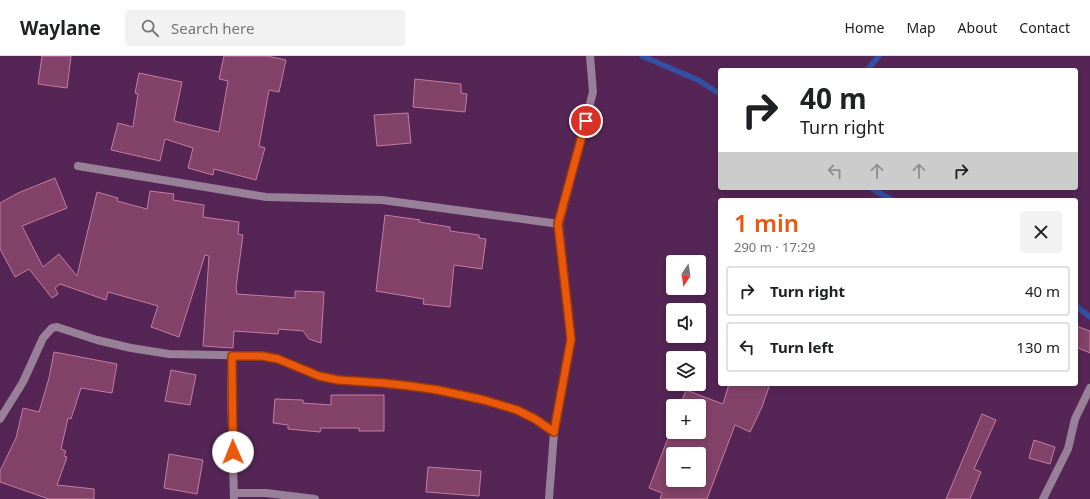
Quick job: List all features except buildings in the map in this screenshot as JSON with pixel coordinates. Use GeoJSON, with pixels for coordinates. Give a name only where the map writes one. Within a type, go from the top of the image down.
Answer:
{"type":"FeatureCollection","features":[{"type":"Feature","properties":{"kind":"street"},"geometry":{"type":"LineString","coordinates":[[549,499],[554,432],[571,339],[558,224],[594,92],[590,56]]}},
{"type":"Feature","properties":{"kind":"street"},"geometry":{"type":"LineString","coordinates":[[78,166],[266,197],[382,200],[558,224]]}},
{"type":"Feature","properties":{"kind":"street"},"geometry":{"type":"LineString","coordinates":[[0,419],[23,382],[43,338],[52,328],[58,327],[66,328],[97,340],[138,350],[169,354],[262,356],[278,359],[319,376],[338,380],[383,383],[422,388],[484,400],[517,410],[535,419],[554,432]]}},
{"type":"Feature","properties":{"kind":"street"},"geometry":{"type":"LineString","coordinates":[[232,356],[234,496],[266,493],[315,499]]}},
{"type":"Feature","properties":{"kind":"street"},"geometry":{"type":"LineString","coordinates":[[1043,499],[1068,449],[1075,419],[1090,388]]}},
{"type":"Feature","properties":{"kind":"waterway"},"geometry":{"type":"LineString","coordinates":[[642,56],[698,80],[718,93]]}},
{"type":"Feature","properties":{"kind":"waterway"},"geometry":{"type":"LineString","coordinates":[[869,68],[879,56]]}},
{"type":"Feature","properties":{"kind":"waterway"},"geometry":{"type":"LineString","coordinates":[[874,190],[888,198]]}},
{"type":"Feature","properties":{"kind":"waterway"},"geometry":{"type":"LineString","coordinates":[[1078,308],[1090,317]]}},
{"type":"Feature","properties":{"kind":"route"},"geometry":{"type":"LineString","coordinates":[[233,452],[231,392],[232,356],[262,356],[278,359],[319,376],[338,380],[410,386],[438,390],[484,400],[517,410],[535,419],[554,432],[571,339],[558,224],[586,121]]}}]}
